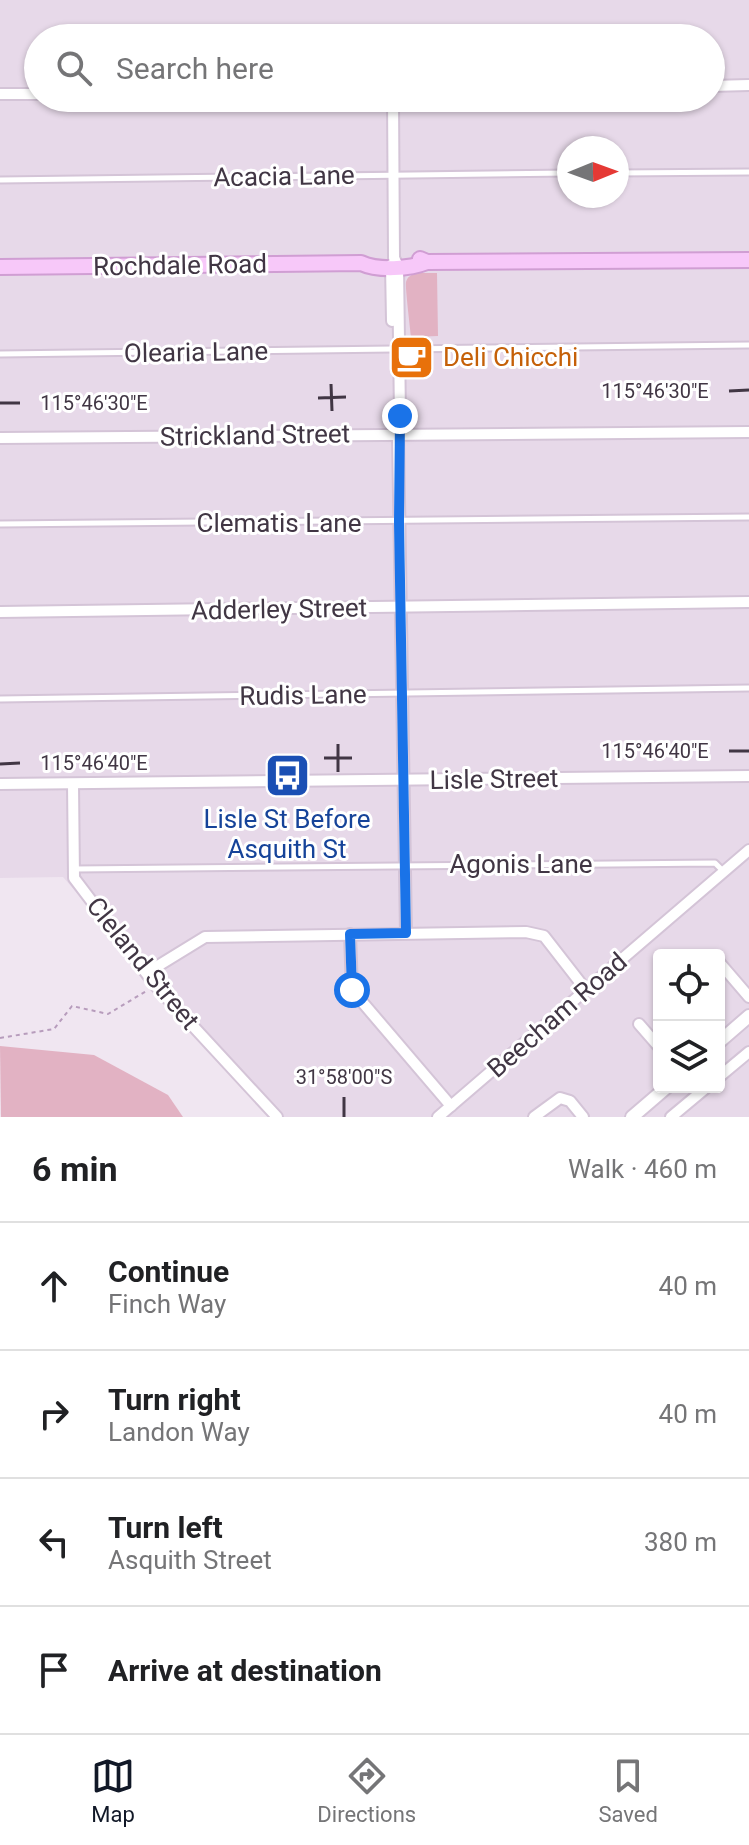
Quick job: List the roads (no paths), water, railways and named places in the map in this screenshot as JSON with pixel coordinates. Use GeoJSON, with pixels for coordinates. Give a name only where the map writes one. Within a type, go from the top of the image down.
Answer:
{"type":"FeatureCollection","features":[{"type":"Feature","properties":{"kind":"main road","name":"Rochdale Road"},"geometry":{"type":"LineString","coordinates":[[0,267],[361,263],[369,267],[394,264],[416,266],[427,262],[749,260]]}},
{"type":"Feature","properties":{"kind":"street"},"geometry":{"type":"LineString","coordinates":[[725,86],[749,85]]}},
{"type":"Feature","properties":{"kind":"street"},"geometry":{"type":"LineString","coordinates":[[0,94],[24,94]]}},
{"type":"Feature","properties":{"kind":"street"},"geometry":{"type":"LineString","coordinates":[[393,112],[394,416],[398,434],[406,933]]}},
{"type":"Feature","properties":{"kind":"street","name":"Strickland Street"},"geometry":{"type":"LineString","coordinates":[[0,438],[749,432]]}},
{"type":"Feature","properties":{"kind":"street","name":"Adderley Street"},"geometry":{"type":"LineString","coordinates":[[0,612],[749,602]]}},
{"type":"Feature","properties":{"kind":"street","name":"Lisle Street"},"geometry":{"type":"LineString","coordinates":[[0,784],[749,776]]}},
{"type":"Feature","properties":{"kind":"street","name":"Cleland Street"},"geometry":{"type":"LineString","coordinates":[[73,784],[74,878],[156,986],[277,1117]]}},
{"type":"Feature","properties":{"kind":"street","name":"Beecham Road"},"geometry":{"type":"LineString","coordinates":[[438,1117],[749,850]]}},
{"type":"Feature","properties":{"kind":"street"},"geometry":{"type":"LineString","coordinates":[[148,972],[205,937],[526,932],[544,936],[586,990]]}},
{"type":"Feature","properties":{"kind":"street"},"geometry":{"type":"LineString","coordinates":[[350,934],[352,990],[451,1106]]}},
{"type":"Feature","properties":{"kind":"street"},"geometry":{"type":"LineString","coordinates":[[725,969],[749,997]]}},
{"type":"Feature","properties":{"kind":"street"},"geometry":{"type":"LineString","coordinates":[[725,1037],[749,1016]]}},
{"type":"Feature","properties":{"kind":"street"},"geometry":{"type":"LineString","coordinates":[[639,1024],[653,1040]]}},
{"type":"Feature","properties":{"kind":"street"},"geometry":{"type":"LineString","coordinates":[[725,1072],[749,1052]]}},
{"type":"Feature","properties":{"kind":"street"},"geometry":{"type":"LineString","coordinates":[[632,1117],[660,1093]]}},
{"type":"Feature","properties":{"kind":"street"},"geometry":{"type":"LineString","coordinates":[[671,1117],[700,1093]]}},
{"type":"Feature","properties":{"kind":"street"},"geometry":{"type":"LineString","coordinates":[[534,1117],[560,1098],[570,1101],[585,1116]]}},
{"type":"Feature","properties":{"kind":"lane"},"geometry":{"type":"LineString","coordinates":[[629,173],[749,172]]}},
{"type":"Feature","properties":{"kind":"lane","name":"Acacia Lane"},"geometry":{"type":"LineString","coordinates":[[0,180],[557,173]]}},
{"type":"Feature","properties":{"kind":"lane","name":"Olearia Lane"},"geometry":{"type":"LineString","coordinates":[[0,354],[749,345]]}},
{"type":"Feature","properties":{"kind":"lane","name":"Clematis Lane"},"geometry":{"type":"LineString","coordinates":[[0,524],[749,517]]}},
{"type":"Feature","properties":{"kind":"lane","name":"Rudis Lane"},"geometry":{"type":"LineString","coordinates":[[0,699],[749,688]]}},
{"type":"Feature","properties":{"kind":"lane","name":"Agonis Lane"},"geometry":{"type":"LineString","coordinates":[[74,869],[715,863],[724,872]]}},
{"type":"Feature","properties":{"kind":"place","name":"Deli Chicchi"},"geometry":{"type":"Point","coordinates":[412,357]}},
{"type":"Feature","properties":{"kind":"place","name":"Lisle St Before Asquith St"},"geometry":{"type":"Point","coordinates":[287,776]}}]}
